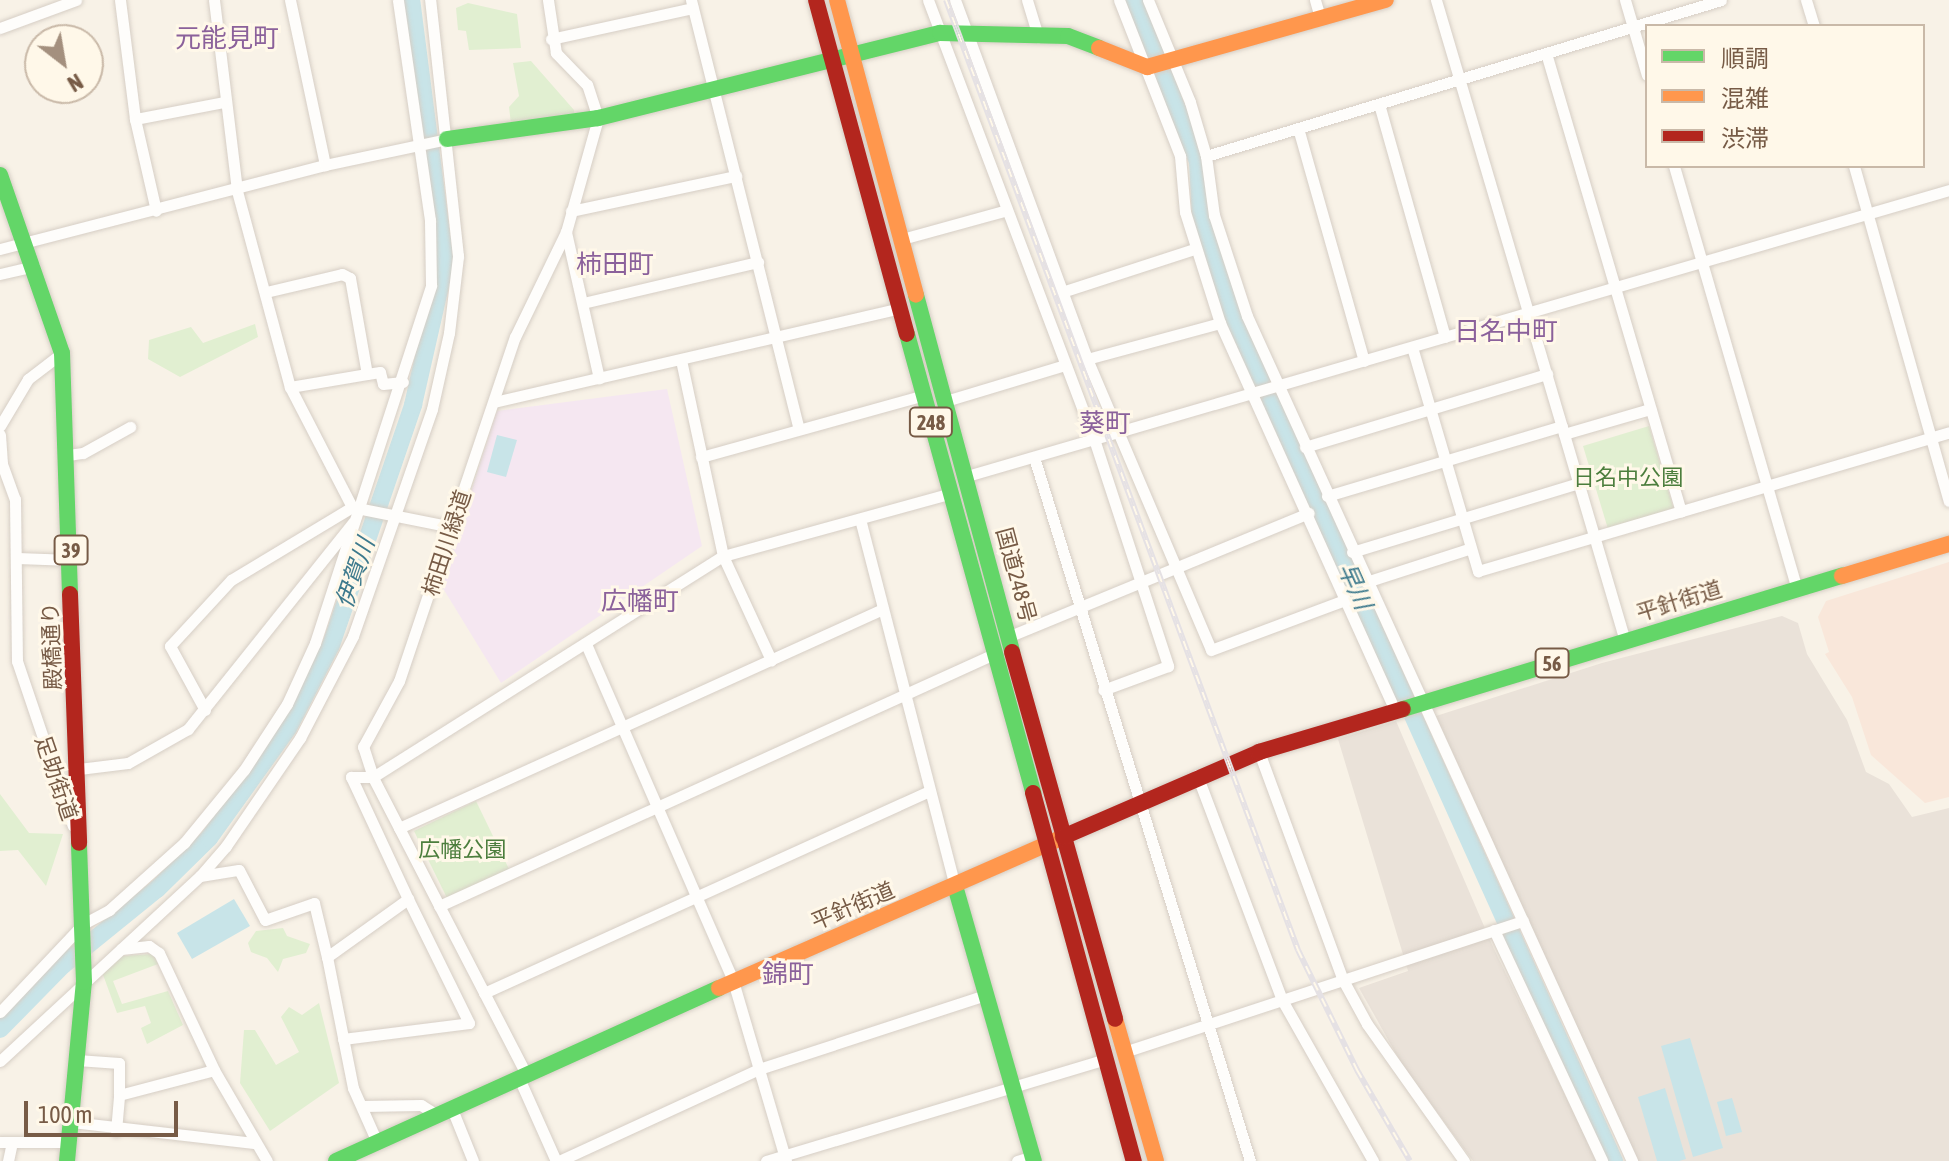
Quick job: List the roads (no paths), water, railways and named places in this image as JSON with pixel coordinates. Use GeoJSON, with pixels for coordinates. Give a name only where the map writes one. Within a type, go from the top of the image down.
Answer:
{"type":"FeatureCollection","features":[{"type":"Feature","properties":{"kind":"main road","name":"国道248号"},"geometry":{"type":"LineString","coordinates":[[816,0],[1134,1161]]}},
{"type":"Feature","properties":{"kind":"main road","name":"国道248号"},"geometry":{"type":"LineString","coordinates":[[837,0],[1063,837],[1156,1161]]}},
{"type":"Feature","properties":{"kind":"main road"},"geometry":{"type":"LineString","coordinates":[[447,139],[598,118],[713,91],[851,51],[940,33],[1068,36],[1147,67],[1386,0]]}},
{"type":"Feature","properties":{"kind":"main road","name":"殿橋通り"},"geometry":{"type":"LineString","coordinates":[[0,175],[27,243],[62,353],[72,560],[83,930]]}},
{"type":"Feature","properties":{"kind":"main road","name":"平針街道"},"geometry":{"type":"LineString","coordinates":[[1423,701],[1949,544]]}},
{"type":"Feature","properties":{"kind":"main road","name":"56"},"geometry":{"type":"LineString","coordinates":[[1395,710],[1423,701]]}},
{"type":"Feature","properties":{"kind":"main road","name":"平針街道"},"geometry":{"type":"LineString","coordinates":[[336,1161],[521,1074],[955,886],[1197,775],[1259,752],[1395,710]]}},
{"type":"Feature","properties":{"kind":"main road"},"geometry":{"type":"LineString","coordinates":[[955,886],[1013,1087],[1028,1159]]}},
{"type":"Feature","properties":{"kind":"main road","name":"39"},"geometry":{"type":"LineString","coordinates":[[67,1161],[84,976],[83,930]]}},
{"type":"Feature","properties":{"kind":"street"},"geometry":{"type":"LineString","coordinates":[[0,28],[76,0]]}},
{"type":"Feature","properties":{"kind":"street"},"geometry":{"type":"LineString","coordinates":[[120,0],[135,119],[156,211]]}},
{"type":"Feature","properties":{"kind":"street"},"geometry":{"type":"LineString","coordinates":[[214,0],[237,191],[290,387],[357,510]]}},
{"type":"Feature","properties":{"kind":"street"},"geometry":{"type":"LineString","coordinates":[[290,0],[325,165]]}},
{"type":"Feature","properties":{"kind":"street"},"geometry":{"type":"LineString","coordinates":[[0,1012],[83,930],[184,843],[244,770],[287,704],[315,643],[357,510],[403,382],[431,285],[430,220],[398,0]]}},
{"type":"Feature","properties":{"kind":"street"},"geometry":{"type":"LineString","coordinates":[[0,1061],[84,976],[121,949],[200,876],[327,693],[398,516],[449,333],[458,256],[430,0]]}},
{"type":"Feature","properties":{"kind":"street"},"geometry":{"type":"LineString","coordinates":[[548,0],[551,39],[556,53],[587,85],[598,118]]}},
{"type":"Feature","properties":{"kind":"street"},"geometry":{"type":"LineString","coordinates":[[928,0],[1004,211],[1094,439],[1168,666],[1103,690]]}},
{"type":"Feature","properties":{"kind":"street"},"geometry":{"type":"LineString","coordinates":[[955,0],[1116,433],[1211,650],[1345,600]]}},
{"type":"Feature","properties":{"kind":"street"},"geometry":{"type":"LineString","coordinates":[[1027,0],[1038,37]]}},
{"type":"Feature","properties":{"kind":"street"},"geometry":{"type":"LineString","coordinates":[[1119,0],[1180,156],[1194,249],[1220,323],[1309,513],[1395,710]]}},
{"type":"Feature","properties":{"kind":"street"},"geometry":{"type":"LineString","coordinates":[[1148,0],[1206,156],[1214,215],[1247,316],[1632,1161]]}},
{"type":"Feature","properties":{"kind":"street"},"geometry":{"type":"LineString","coordinates":[[1315,0],[1320,18]]}},
{"type":"Feature","properties":{"kind":"street"},"geometry":{"type":"LineString","coordinates":[[1436,0],[1625,641]]}},
{"type":"Feature","properties":{"kind":"street"},"geometry":{"type":"LineString","coordinates":[[1625,0],[1645,68]]}},
{"type":"Feature","properties":{"kind":"street"},"geometry":{"type":"LineString","coordinates":[[1206,156],[1721,0]]}},
{"type":"Feature","properties":{"kind":"street"},"geometry":{"type":"LineString","coordinates":[[1806,0],[1813,24]]}},
{"type":"Feature","properties":{"kind":"street"},"geometry":{"type":"LineString","coordinates":[[551,39],[692,4],[799,429]]}},
{"type":"Feature","properties":{"kind":"street"},"geometry":{"type":"LineString","coordinates":[[1546,53],[1681,512]]}},
{"type":"Feature","properties":{"kind":"street"},"geometry":{"type":"LineString","coordinates":[[135,119],[224,102]]}},
{"type":"Feature","properties":{"kind":"street"},"geometry":{"type":"LineString","coordinates":[[1379,104],[1445,337]]}},
{"type":"Feature","properties":{"kind":"street","name":"柿田川緑道"},"geometry":{"type":"LineString","coordinates":[[558,1161],[484,993],[373,777],[363,747],[399,681],[515,337],[566,232],[598,118]]}},
{"type":"Feature","properties":{"kind":"street"},"geometry":{"type":"LineString","coordinates":[[1298,128],[1364,361]]}},
{"type":"Feature","properties":{"kind":"street"},"geometry":{"type":"LineString","coordinates":[[0,249],[237,191],[325,165],[447,139]]}},
{"type":"Feature","properties":{"kind":"street"},"geometry":{"type":"LineString","coordinates":[[1675,168],[1797,589]]}},
{"type":"Feature","properties":{"kind":"street"},"geometry":{"type":"LineString","coordinates":[[1855,168],[1949,501]]}},
{"type":"Feature","properties":{"kind":"street"},"geometry":{"type":"LineString","coordinates":[[571,211],[736,176]]}},
{"type":"Feature","properties":{"kind":"street"},"geometry":{"type":"LineString","coordinates":[[967,476],[1949,190]]}},
{"type":"Feature","properties":{"kind":"street"},"geometry":{"type":"LineString","coordinates":[[902,239],[1004,211]]}},
{"type":"Feature","properties":{"kind":"street"},"geometry":{"type":"LineString","coordinates":[[566,232],[599,378]]}},
{"type":"Feature","properties":{"kind":"street"},"geometry":{"type":"LineString","coordinates":[[1062,292],[1194,249]]}},
{"type":"Feature","properties":{"kind":"street"},"geometry":{"type":"LineString","coordinates":[[583,303],[758,262]]}},
{"type":"Feature","properties":{"kind":"street"},"geometry":{"type":"LineString","coordinates":[[0,274],[35,266]]}},
{"type":"Feature","properties":{"kind":"street"},"geometry":{"type":"LineString","coordinates":[[266,292],[342,274],[350,278],[367,374]]}},
{"type":"Feature","properties":{"kind":"street"},"geometry":{"type":"LineString","coordinates":[[494,402],[901,308]]}},
{"type":"Feature","properties":{"kind":"street"},"geometry":{"type":"LineString","coordinates":[[1087,359],[1220,323]]}},
{"type":"Feature","properties":{"kind":"street"},"geometry":{"type":"LineString","coordinates":[[1412,347],[1478,571],[1949,432]]}},
{"type":"Feature","properties":{"kind":"street"},"geometry":{"type":"LineString","coordinates":[[0,426],[6,397],[62,353]]}},
{"type":"Feature","properties":{"kind":"street"},"geometry":{"type":"LineString","coordinates":[[681,360],[723,556],[771,660]]}},
{"type":"Feature","properties":{"kind":"street"},"geometry":{"type":"LineString","coordinates":[[946,401],[1065,365]]}},
{"type":"Feature","properties":{"kind":"street"},"geometry":{"type":"LineString","coordinates":[[290,387],[380,372],[383,384],[403,382]]}},
{"type":"Feature","properties":{"kind":"street"},"geometry":{"type":"LineString","coordinates":[[1305,447],[1547,374]]}},
{"type":"Feature","properties":{"kind":"street"},"geometry":{"type":"LineString","coordinates":[[701,457],[924,395]]}},
{"type":"Feature","properties":{"kind":"street"},"geometry":{"type":"LineString","coordinates":[[1327,496],[1445,461],[1650,409]]}},
{"type":"Feature","properties":{"kind":"street"},"geometry":{"type":"LineString","coordinates":[[68,455],[130,427]]}},
{"type":"Feature","properties":{"kind":"street","name":"足助街道"},"geometry":{"type":"LineString","coordinates":[[0,435],[2,464],[15,499],[17,661],[78,838]]}},
{"type":"Feature","properties":{"kind":"street"},"geometry":{"type":"LineString","coordinates":[[1034,457],[1250,1161]]}},
{"type":"Feature","properties":{"kind":"street"},"geometry":{"type":"LineString","coordinates":[[1352,552],[1579,483]]}},
{"type":"Feature","properties":{"kind":"street"},"geometry":{"type":"LineString","coordinates":[[343,1039],[469,1023],[351,777],[373,777],[723,556],[951,493]]}},
{"type":"Feature","properties":{"kind":"street"},"geometry":{"type":"LineString","coordinates":[[79,769],[128,763],[188,729],[357,510]]}},
{"type":"Feature","properties":{"kind":"street"},"geometry":{"type":"LineString","coordinates":[[205,710],[170,646],[231,580],[357,510],[452,527]]}},
{"type":"Feature","properties":{"kind":"street"},"geometry":{"type":"LineString","coordinates":[[1010,636],[1309,513]]}},
{"type":"Feature","properties":{"kind":"street"},"geometry":{"type":"LineString","coordinates":[[860,519],[955,886]]}},
{"type":"Feature","properties":{"kind":"street"},"geometry":{"type":"LineString","coordinates":[[1366,582],[1471,548]]}},
{"type":"Feature","properties":{"kind":"street"},"geometry":{"type":"LineString","coordinates":[[17,558],[72,560]]}},
{"type":"Feature","properties":{"kind":"street"},"geometry":{"type":"LineString","coordinates":[[399,828],[883,609]]}},
{"type":"Feature","properties":{"kind":"street"},"geometry":{"type":"LineString","coordinates":[[586,644],[733,981],[785,1158]]}},
{"type":"Feature","properties":{"kind":"street"},"geometry":{"type":"LineString","coordinates":[[439,906],[994,654]]}},
{"type":"Feature","properties":{"kind":"street"},"geometry":{"type":"LineString","coordinates":[[1259,752],[1343,980],[1367,1024],[1464,1161]]}},
{"type":"Feature","properties":{"kind":"street"},"geometry":{"type":"LineString","coordinates":[[1197,775],[1282,1000],[1373,1161]]}},
{"type":"Feature","properties":{"kind":"street"},"geometry":{"type":"LineString","coordinates":[[484,993],[929,791]]}},
{"type":"Feature","properties":{"kind":"street"},"geometry":{"type":"LineString","coordinates":[[200,876],[239,870],[265,920],[314,903],[353,1088],[377,1142]]}},
{"type":"Feature","properties":{"kind":"street"},"geometry":{"type":"LineString","coordinates":[[327,957],[408,899]]}},
{"type":"Feature","properties":{"kind":"street"},"geometry":{"type":"LineString","coordinates":[[1124,1052],[1523,921]]}},
{"type":"Feature","properties":{"kind":"street"},"geometry":{"type":"LineString","coordinates":[[1494,930],[1602,1161]]}},
{"type":"Feature","properties":{"kind":"street"},"geometry":{"type":"LineString","coordinates":[[121,949],[149,946],[159,953],[214,1070],[267,1161]]}},
{"type":"Feature","properties":{"kind":"street"},"geometry":{"type":"LineString","coordinates":[[558,1161],[759,1069],[986,995]]}},
{"type":"Feature","properties":{"kind":"street"},"geometry":{"type":"LineString","coordinates":[[766,1161],[785,1158],[1105,1059]]}},
{"type":"Feature","properties":{"kind":"street"},"geometry":{"type":"LineString","coordinates":[[77,1060],[119,1063],[116,1131]]}},
{"type":"Feature","properties":{"kind":"street"},"geometry":{"type":"LineString","coordinates":[[119,1095],[214,1070]]}},
{"type":"Feature","properties":{"kind":"street"},"geometry":{"type":"LineString","coordinates":[[363,1106],[421,1105],[444,1112],[473,1161]]}},
{"type":"Feature","properties":{"kind":"street"},"geometry":{"type":"LineString","coordinates":[[72,1122],[116,1131],[254,1143]]}},
{"type":"Feature","properties":{"kind":"street"},"geometry":{"type":"LineString","coordinates":[[8,1161],[6,1142],[69,1142]]}},
{"type":"Feature","properties":{"kind":"water"},"geometry":{"type":"Polygon","coordinates":[[[497,435],[517,440],[506,477],[487,472],[497,435]]]}},
{"type":"Feature","properties":{"kind":"water"},"geometry":{"type":"Polygon","coordinates":[[[234,899],[250,926],[192,959],[177,933],[234,899]]]}},
{"type":"Feature","properties":{"kind":"water"},"geometry":{"type":"Polygon","coordinates":[[[1690,1038],[1723,1148],[1693,1157],[1661,1046],[1690,1038]]]}},
{"type":"Feature","properties":{"kind":"water"},"geometry":{"type":"Polygon","coordinates":[[[1665,1088],[1686,1159],[1679,1161],[1657,1161],[1638,1097],[1665,1088]]]}},
{"type":"Feature","properties":{"kind":"water"},"geometry":{"type":"Polygon","coordinates":[[[1732,1098],[1742,1132],[1726,1136],[1717,1102],[1732,1098]]]}},
{"type":"Feature","properties":{"kind":"waterway","name":"伊賀川"},"geometry":{"type":"LineString","coordinates":[[0,1029],[63,965],[157,889],[209,838],[288,728],[331,645],[413,405],[445,264],[411,0]]}},
{"type":"Feature","properties":{"kind":"waterway","name":"早川"},"geometry":{"type":"LineString","coordinates":[[1134,0],[1198,162],[1201,220],[1235,321],[1614,1161]]}},
{"type":"Feature","properties":{"kind":"railway"},"geometry":{"type":"LineString","coordinates":[[946,0],[1298,950],[1357,1070],[1410,1161]]}},
{"type":"Feature","properties":{"kind":"district","name":"元能見町"},"geometry":{"type":"Point","coordinates":[227,39]}},
{"type":"Feature","properties":{"kind":"district","name":"柿田町"},"geometry":{"type":"Point","coordinates":[615,265]}},
{"type":"Feature","properties":{"kind":"district","name":"日名中町"},"geometry":{"type":"Point","coordinates":[1506,332]}},
{"type":"Feature","properties":{"kind":"district","name":"葵町"},"geometry":{"type":"Point","coordinates":[1105,424]}},
{"type":"Feature","properties":{"kind":"district","name":"広幡町"},"geometry":{"type":"Point","coordinates":[640,602]}},
{"type":"Feature","properties":{"kind":"district","name":"錦町"},"geometry":{"type":"Point","coordinates":[788,975]}},
{"type":"Feature","properties":{"kind":"park label","name":"日名中公園"},"geometry":{"type":"Point","coordinates":[1628,478]}},
{"type":"Feature","properties":{"kind":"park label","name":"広幡公園"},"geometry":{"type":"Point","coordinates":[462,850]}}]}
